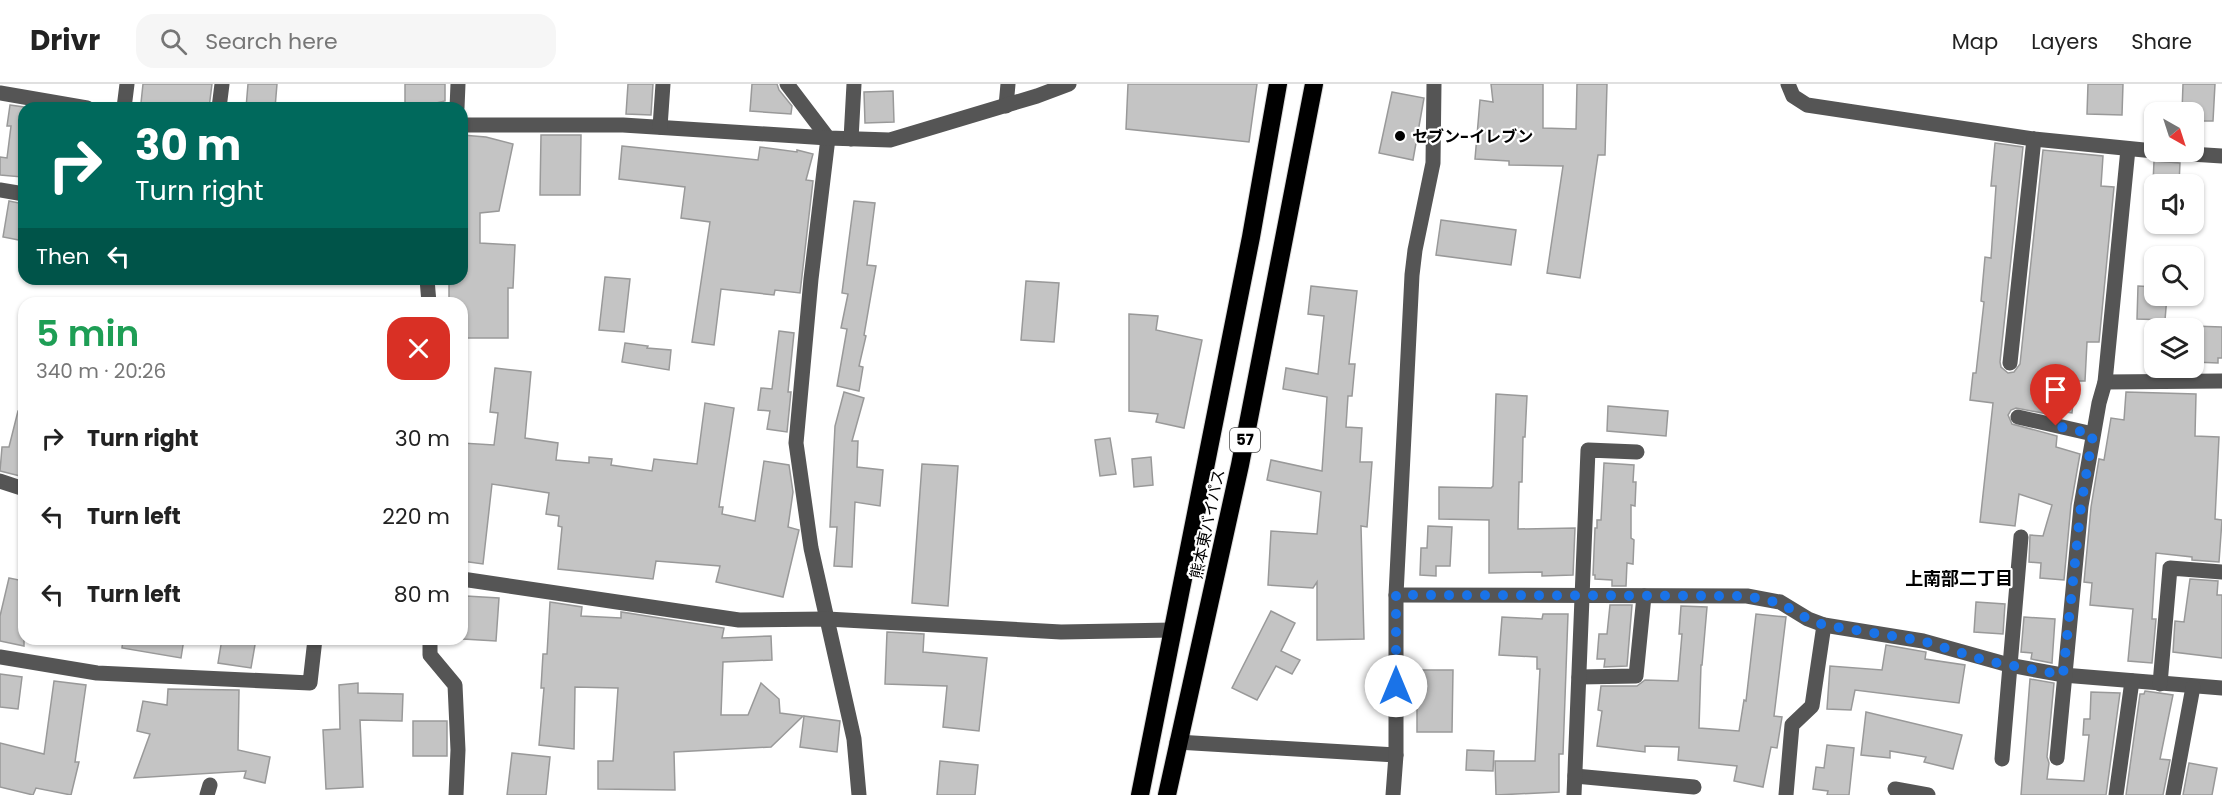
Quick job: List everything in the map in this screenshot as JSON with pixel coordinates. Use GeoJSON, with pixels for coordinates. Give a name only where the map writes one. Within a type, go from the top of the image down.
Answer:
{"type":"FeatureCollection","features":[{"type":"Feature","properties":{"kind":"highway","name":"熊本東バイパス"},"geometry":{"type":"LineString","coordinates":[[1140,795],[1251,237],[1278,84]]}},
{"type":"Feature","properties":{"kind":"highway","name":"熊本東バイパス"},"geometry":{"type":"LineString","coordinates":[[1167,795],[1240,465],[1314,84]]}},
{"type":"Feature","properties":{"kind":"street"},"geometry":{"type":"LineString","coordinates":[[125,102],[127,84]]}},
{"type":"Feature","properties":{"kind":"street"},"geometry":{"type":"LineString","coordinates":[[220,102],[222,84]]}},
{"type":"Feature","properties":{"kind":"street"},"geometry":{"type":"LineString","coordinates":[[457,102],[458,84]]}},
{"type":"Feature","properties":{"kind":"street"},"geometry":{"type":"LineString","coordinates":[[660,127],[663,84]]}},
{"type":"Feature","properties":{"kind":"street"},"geometry":{"type":"LineString","coordinates":[[787,84],[828,138],[811,279],[796,443],[811,548],[854,738],[859,795]]}},
{"type":"Feature","properties":{"kind":"street"},"geometry":{"type":"LineString","coordinates":[[851,139],[854,84]]}},
{"type":"Feature","properties":{"kind":"street"},"geometry":{"type":"LineString","coordinates":[[1006,106],[1008,84]]}},
{"type":"Feature","properties":{"kind":"street"},"geometry":{"type":"LineString","coordinates":[[468,125],[623,125],[890,140],[1006,106],[1069,84]]}},
{"type":"Feature","properties":{"kind":"street"},"geometry":{"type":"LineString","coordinates":[[1393,795],[1396,755],[1396,595],[1412,275],[1433,163],[1434,84]]}},
{"type":"Feature","properties":{"kind":"street"},"geometry":{"type":"LineString","coordinates":[[1788,84],[1793,96],[1807,105],[2034,140],[2144,150]]}},
{"type":"Feature","properties":{"kind":"street"},"geometry":{"type":"LineString","coordinates":[[0,93],[52,102]]}},
{"type":"Feature","properties":{"kind":"street"},"geometry":{"type":"LineString","coordinates":[[2010,363],[2034,140]]}},
{"type":"Feature","properties":{"kind":"street"},"geometry":{"type":"LineString","coordinates":[[2056,758],[2081,506],[2098,403],[2105,381],[2128,149]]}},
{"type":"Feature","properties":{"kind":"street"},"geometry":{"type":"LineString","coordinates":[[2204,155],[2222,156]]}},
{"type":"Feature","properties":{"kind":"street"},"geometry":{"type":"LineString","coordinates":[[0,190],[18,193]]}},
{"type":"Feature","properties":{"kind":"street"},"geometry":{"type":"LineString","coordinates":[[2105,381],[2222,381]]}},
{"type":"Feature","properties":{"kind":"street"},"geometry":{"type":"LineString","coordinates":[[2018,417],[2093,434]]}},
{"type":"Feature","properties":{"kind":"street"},"geometry":{"type":"LineString","coordinates":[[1574,795],[1588,450],[1637,452]]}},
{"type":"Feature","properties":{"kind":"street"},"geometry":{"type":"LineString","coordinates":[[0,480],[18,487]]}},
{"type":"Feature","properties":{"kind":"street"},"geometry":{"type":"LineString","coordinates":[[2002,759],[2021,537]]}},
{"type":"Feature","properties":{"kind":"street"},"geometry":{"type":"LineString","coordinates":[[2160,684],[2170,568],[2222,572]]}},
{"type":"Feature","properties":{"kind":"street"},"geometry":{"type":"LineString","coordinates":[[468,580],[739,620],[827,619],[1061,632],[1173,630]]}},
{"type":"Feature","properties":{"kind":"street"},"geometry":{"type":"LineString","coordinates":[[1396,595],[1747,596],[1769,599],[1824,625],[1923,641],[2009,665],[2063,675],[2222,688]]}},
{"type":"Feature","properties":{"kind":"street"},"geometry":{"type":"LineString","coordinates":[[1579,677],[1636,676],[1644,596]]}},
{"type":"Feature","properties":{"kind":"street"},"geometry":{"type":"LineString","coordinates":[[1786,795],[1792,725],[1812,706],[1824,625]]}},
{"type":"Feature","properties":{"kind":"street"},"geometry":{"type":"LineString","coordinates":[[0,657],[97,674],[310,683],[314,645]]}},
{"type":"Feature","properties":{"kind":"street"},"geometry":{"type":"LineString","coordinates":[[430,645],[430,655],[455,686],[458,750],[456,795]]}},
{"type":"Feature","properties":{"kind":"street"},"geometry":{"type":"LineString","coordinates":[[2116,795],[2132,681]]}},
{"type":"Feature","properties":{"kind":"street"},"geometry":{"type":"LineString","coordinates":[[2173,795],[2193,687]]}},
{"type":"Feature","properties":{"kind":"street"},"geometry":{"type":"LineString","coordinates":[[1177,742],[1396,755]]}},
{"type":"Feature","properties":{"kind":"street"},"geometry":{"type":"LineString","coordinates":[[1575,776],[1694,787]]}},
{"type":"Feature","properties":{"kind":"street"},"geometry":{"type":"LineString","coordinates":[[1895,789],[1928,795]]}},
{"type":"Feature","properties":{"kind":"building"},"geometry":{"type":"Polygon","coordinates":[[[143,84],[212,84],[210,102],[141,102],[143,84]]]}},
{"type":"Feature","properties":{"kind":"building"},"geometry":{"type":"Polygon","coordinates":[[[248,84],[277,84],[276,102],[246,102],[248,84]]]}},
{"type":"Feature","properties":{"kind":"building"},"geometry":{"type":"Polygon","coordinates":[[[405,84],[445,84],[445,101],[405,102],[405,84]]]}},
{"type":"Feature","properties":{"kind":"building"},"geometry":{"type":"Polygon","coordinates":[[[628,84],[653,84],[651,115],[626,114],[628,84]]]}},
{"type":"Feature","properties":{"kind":"building"},"geometry":{"type":"Polygon","coordinates":[[[752,84],[777,84],[792,106],[791,114],[750,111],[752,84]]]}},
{"type":"Feature","properties":{"kind":"building"},"geometry":{"type":"Polygon","coordinates":[[[1128,84],[1257,84],[1249,142],[1126,129],[1128,84]]]}},
{"type":"Feature","properties":{"kind":"building"},"geometry":{"type":"Polygon","coordinates":[[[1491,84],[1543,84],[1543,128],[1576,129],[1577,84],[1607,84],[1605,155],[1598,155],[1580,278],[1547,273],[1563,166],[1509,165],[1509,161],[1475,159],[1480,100],[1493,102],[1491,84]]]}},
{"type":"Feature","properties":{"kind":"building"},"geometry":{"type":"Polygon","coordinates":[[[2088,84],[2123,84],[2122,115],[2087,114],[2088,84]]]}},
{"type":"Feature","properties":{"kind":"building"},"geometry":{"type":"Polygon","coordinates":[[[2183,84],[2215,84],[2213,121],[2204,121],[2204,102],[2182,102],[2183,84]]]}},
{"type":"Feature","properties":{"kind":"building"},"geometry":{"type":"Polygon","coordinates":[[[893,91],[894,122],[865,123],[864,92],[893,91]]]}},
{"type":"Feature","properties":{"kind":"building"},"geometry":{"type":"Polygon","coordinates":[[[1392,92],[1424,98],[1413,160],[1379,153],[1392,92]]]}},
{"type":"Feature","properties":{"kind":"building"},"geometry":{"type":"Polygon","coordinates":[[[10,105],[18,106],[18,177],[0,175],[0,157],[7,158],[11,126],[7,126],[10,105]]]}},
{"type":"Feature","properties":{"kind":"building"},"geometry":{"type":"Polygon","coordinates":[[[541,135],[581,135],[580,195],[540,195],[541,135]]]}},
{"type":"Feature","properties":{"kind":"building"},"geometry":{"type":"Polygon","coordinates":[[[468,136],[486,137],[513,144],[499,211],[480,213],[480,243],[515,245],[513,288],[508,288],[508,338],[468,338],[468,297],[449,297],[449,285],[468,285],[468,136]]]}},
{"type":"Feature","properties":{"kind":"building"},"geometry":{"type":"Polygon","coordinates":[[[1995,143],[2023,147],[2000,362],[2001,367],[2008,373],[2014,372],[2020,364],[2043,150],[2103,156],[2101,186],[2114,187],[2099,342],[2087,342],[2085,381],[2075,381],[2072,413],[2058,411],[2058,416],[2016,408],[2008,415],[2012,424],[2057,436],[2056,447],[2080,454],[2071,505],[2064,580],[2040,578],[2041,563],[2029,562],[2030,535],[2043,536],[2052,505],[2019,494],[2015,526],[1980,522],[1993,403],[1970,400],[1973,373],[1976,373],[1984,302],[1981,301],[1985,257],[1991,258],[1996,186],[1991,186],[1995,143]]]}},
{"type":"Feature","properties":{"kind":"building"},"geometry":{"type":"Polygon","coordinates":[[[622,146],[758,160],[760,147],[797,152],[797,150],[813,154],[806,180],[813,181],[800,293],[775,290],[774,295],[721,289],[714,345],[692,342],[710,222],[681,218],[685,187],[619,179],[622,146]]]}},
{"type":"Feature","properties":{"kind":"building"},"geometry":{"type":"Polygon","coordinates":[[[2154,162],[2180,163],[2179,174],[2153,174],[2154,162]]]}},
{"type":"Feature","properties":{"kind":"building"},"geometry":{"type":"Polygon","coordinates":[[[9,201],[18,203],[18,240],[3,237],[9,201]]]}},
{"type":"Feature","properties":{"kind":"building"},"geometry":{"type":"Polygon","coordinates":[[[854,201],[875,203],[867,265],[876,266],[864,335],[866,336],[859,366],[863,367],[859,391],[837,386],[847,329],[841,328],[848,294],[842,293],[854,201]]]}},
{"type":"Feature","properties":{"kind":"building"},"geometry":{"type":"Polygon","coordinates":[[[1441,220],[1516,230],[1511,265],[1436,255],[1441,220]]]}},
{"type":"Feature","properties":{"kind":"building"},"geometry":{"type":"Polygon","coordinates":[[[605,277],[630,279],[624,332],[599,330],[605,277]]]}},
{"type":"Feature","properties":{"kind":"building"},"geometry":{"type":"Polygon","coordinates":[[[1026,281],[1059,283],[1054,342],[1021,340],[1026,281]]]}},
{"type":"Feature","properties":{"kind":"building"},"geometry":{"type":"Polygon","coordinates":[[[1311,286],[1357,291],[1349,364],[1355,364],[1352,396],[1348,396],[1346,427],[1362,428],[1360,462],[1372,462],[1367,527],[1361,526],[1364,639],[1317,640],[1317,582],[1313,588],[1268,585],[1271,531],[1317,534],[1321,492],[1267,480],[1271,460],[1322,471],[1327,397],[1283,389],[1286,368],[1318,374],[1324,316],[1308,314],[1311,286]]]}},
{"type":"Feature","properties":{"kind":"building"},"geometry":{"type":"Polygon","coordinates":[[[2138,286],[2144,286],[2144,306],[2166,306],[2165,318],[2137,319],[2138,286]]]}},
{"type":"Feature","properties":{"kind":"building"},"geometry":{"type":"Polygon","coordinates":[[[1129,314],[1158,316],[1156,330],[1202,340],[1184,428],[1156,422],[1158,414],[1129,411],[1129,314]]]}},
{"type":"Feature","properties":{"kind":"building"},"geometry":{"type":"Polygon","coordinates":[[[2204,326],[2222,327],[2222,358],[2218,358],[2218,363],[2204,362],[2204,326]]]}},
{"type":"Feature","properties":{"kind":"building"},"geometry":{"type":"Polygon","coordinates":[[[779,331],[794,333],[788,392],[791,392],[787,432],[767,429],[770,411],[758,410],[761,388],[772,389],[779,331]]]}},
{"type":"Feature","properties":{"kind":"building"},"geometry":{"type":"Polygon","coordinates":[[[625,343],[671,350],[669,370],[622,362],[625,343]]]}},
{"type":"Feature","properties":{"kind":"building"},"geometry":{"type":"Polygon","coordinates":[[[495,368],[531,372],[525,438],[558,443],[556,460],[589,463],[589,457],[612,459],[611,465],[652,471],[654,459],[697,464],[705,403],[734,408],[719,507],[723,507],[722,514],[755,521],[764,461],[789,465],[793,492],[788,527],[799,530],[783,597],[716,582],[720,566],[656,561],[653,579],[558,569],[562,527],[558,526],[559,516],[546,514],[549,493],[492,484],[483,564],[468,562],[468,443],[494,445],[498,413],[490,412],[495,368]]]}},
{"type":"Feature","properties":{"kind":"building"},"geometry":{"type":"Polygon","coordinates":[[[844,392],[864,398],[852,441],[858,441],[857,467],[883,470],[880,506],[855,502],[852,567],[834,566],[837,527],[830,527],[835,426],[844,392]]]}},
{"type":"Feature","properties":{"kind":"building"},"geometry":{"type":"Polygon","coordinates":[[[2126,392],[2196,394],[2195,436],[2219,437],[2215,519],[2222,520],[2219,562],[2192,560],[2192,557],[2156,553],[2152,619],[2156,619],[2152,663],[2128,661],[2133,609],[2090,605],[2092,583],[2084,582],[2091,507],[2099,459],[2104,460],[2111,418],[2124,420],[2126,392]]]}},
{"type":"Feature","properties":{"kind":"building"},"geometry":{"type":"Polygon","coordinates":[[[1496,394],[1527,396],[1522,482],[1519,482],[1518,529],[1575,528],[1573,575],[1542,576],[1542,572],[1489,573],[1489,520],[1439,519],[1439,487],[1491,488],[1493,486],[1496,394]]]}},
{"type":"Feature","properties":{"kind":"building"},"geometry":{"type":"Polygon","coordinates":[[[1608,406],[1668,411],[1666,436],[1607,431],[1608,406]]]}},
{"type":"Feature","properties":{"kind":"building"},"geometry":{"type":"Polygon","coordinates":[[[18,411],[18,476],[0,471],[2,447],[9,447],[18,411]]]}},
{"type":"Feature","properties":{"kind":"building"},"geometry":{"type":"Polygon","coordinates":[[[1110,438],[1116,474],[1100,476],[1095,440],[1110,438]]]}},
{"type":"Feature","properties":{"kind":"building"},"geometry":{"type":"Polygon","coordinates":[[[1151,457],[1153,485],[1134,487],[1132,459],[1151,457]]]}},
{"type":"Feature","properties":{"kind":"building"},"geometry":{"type":"Polygon","coordinates":[[[1604,463],[1634,465],[1635,506],[1631,505],[1631,538],[1634,540],[1633,564],[1627,563],[1626,586],[1612,586],[1612,580],[1595,579],[1593,575],[1595,528],[1597,528],[1597,520],[1601,520],[1604,463]]]}},
{"type":"Feature","properties":{"kind":"building"},"geometry":{"type":"Polygon","coordinates":[[[922,464],[958,466],[948,606],[912,603],[922,464]]]}},
{"type":"Feature","properties":{"kind":"building"},"geometry":{"type":"Polygon","coordinates":[[[1428,526],[1452,527],[1450,566],[1436,566],[1436,576],[1420,575],[1421,548],[1427,548],[1428,526]]]}},
{"type":"Feature","properties":{"kind":"building"},"geometry":{"type":"Polygon","coordinates":[[[9,578],[18,580],[18,645],[0,641],[0,616],[9,578]]]}},
{"type":"Feature","properties":{"kind":"building"},"geometry":{"type":"Polygon","coordinates":[[[2190,579],[2218,581],[2217,595],[2222,595],[2222,658],[2173,652],[2175,621],[2184,622],[2190,579]]]}},
{"type":"Feature","properties":{"kind":"building"},"geometry":{"type":"Polygon","coordinates":[[[468,596],[499,598],[496,641],[468,639],[468,596]]]}},
{"type":"Feature","properties":{"kind":"building"},"geometry":{"type":"Polygon","coordinates":[[[550,602],[582,607],[581,616],[621,618],[621,612],[724,628],[722,638],[771,636],[772,660],[723,662],[721,715],[748,715],[761,683],[779,699],[780,713],[803,716],[771,747],[674,752],[675,790],[598,789],[598,761],[613,761],[618,688],[575,687],[574,749],[539,745],[544,688],[541,688],[543,654],[547,654],[550,602]]]}},
{"type":"Feature","properties":{"kind":"building"},"geometry":{"type":"Polygon","coordinates":[[[1976,602],[2005,604],[2003,634],[1974,632],[1976,602]]]}},
{"type":"Feature","properties":{"kind":"building"},"geometry":{"type":"Polygon","coordinates":[[[1610,605],[1632,605],[1627,666],[1604,667],[1605,659],[1597,659],[1599,634],[1607,634],[1610,605]]]}},
{"type":"Feature","properties":{"kind":"building"},"geometry":{"type":"Polygon","coordinates":[[[1681,606],[1707,607],[1701,665],[1699,728],[1739,731],[1744,700],[1746,701],[1756,614],[1786,617],[1774,716],[1782,717],[1777,748],[1771,747],[1763,787],[1734,781],[1737,766],[1678,760],[1679,747],[1645,746],[1645,752],[1597,746],[1602,711],[1598,710],[1601,686],[1637,686],[1645,680],[1678,681],[1682,634],[1679,634],[1681,606]]]}},
{"type":"Feature","properties":{"kind":"building"},"geometry":{"type":"Polygon","coordinates":[[[1271,611],[1295,623],[1281,651],[1300,660],[1292,674],[1276,666],[1257,700],[1232,688],[1271,611]]]}},
{"type":"Feature","properties":{"kind":"building"},"geometry":{"type":"Polygon","coordinates":[[[1543,614],[1568,614],[1563,754],[1559,754],[1559,792],[1496,795],[1495,761],[1535,761],[1540,669],[1537,669],[1537,657],[1499,655],[1502,617],[1542,619],[1543,614]]]}},
{"type":"Feature","properties":{"kind":"building"},"geometry":{"type":"Polygon","coordinates":[[[2024,617],[2055,619],[2052,663],[2031,659],[2032,653],[2021,652],[2024,617]]]}},
{"type":"Feature","properties":{"kind":"building"},"geometry":{"type":"Polygon","coordinates":[[[887,632],[924,634],[923,652],[987,658],[979,731],[943,727],[947,686],[885,684],[887,632]]]}},
{"type":"Feature","properties":{"kind":"building"},"geometry":{"type":"Polygon","coordinates":[[[122,645],[183,645],[181,658],[122,648],[122,645]]]}},
{"type":"Feature","properties":{"kind":"building"},"geometry":{"type":"Polygon","coordinates":[[[221,645],[255,645],[251,668],[218,663],[221,645]]]}},
{"type":"Feature","properties":{"kind":"building"},"geometry":{"type":"Polygon","coordinates":[[[1886,645],[1926,652],[1925,659],[1965,665],[1959,703],[1855,690],[1851,710],[1827,709],[1830,666],[1882,670],[1886,645]]]}},
{"type":"Feature","properties":{"kind":"building"},"geometry":{"type":"Polygon","coordinates":[[[1417,670],[1453,670],[1452,732],[1417,732],[1417,670]]]}},
{"type":"Feature","properties":{"kind":"building"},"geometry":{"type":"Polygon","coordinates":[[[0,674],[22,677],[18,709],[0,707],[0,674]]]}},
{"type":"Feature","properties":{"kind":"building"},"geometry":{"type":"Polygon","coordinates":[[[2030,679],[2054,683],[2047,779],[2084,781],[2089,735],[2083,735],[2084,719],[2090,719],[2091,692],[2120,693],[2106,795],[2021,795],[2030,679]]]}},
{"type":"Feature","properties":{"kind":"building"},"geometry":{"type":"Polygon","coordinates":[[[54,681],[86,685],[75,762],[79,762],[71,795],[36,788],[33,795],[0,787],[0,743],[44,754],[54,681]]]}},
{"type":"Feature","properties":{"kind":"building"},"geometry":{"type":"Polygon","coordinates":[[[358,683],[358,693],[403,694],[402,721],[360,720],[363,787],[326,789],[323,730],[340,729],[339,685],[358,683]]]}},
{"type":"Feature","properties":{"kind":"building"},"geometry":{"type":"Polygon","coordinates":[[[168,689],[239,690],[238,750],[270,757],[265,783],[244,778],[246,771],[134,778],[150,734],[137,731],[143,701],[167,705],[168,689]]]}},
{"type":"Feature","properties":{"kind":"building"},"geometry":{"type":"Polygon","coordinates":[[[2145,691],[2173,695],[2160,759],[2170,760],[2163,795],[2126,795],[2140,694],[2144,694],[2145,691]]]}},
{"type":"Feature","properties":{"kind":"building"},"geometry":{"type":"Polygon","coordinates":[[[1866,712],[1962,735],[1953,769],[1924,762],[1926,757],[1890,751],[1890,758],[1861,755],[1866,712]]]}},
{"type":"Feature","properties":{"kind":"building"},"geometry":{"type":"Polygon","coordinates":[[[804,716],[840,721],[837,752],[800,747],[804,716]]]}},
{"type":"Feature","properties":{"kind":"building"},"geometry":{"type":"Polygon","coordinates":[[[413,721],[447,721],[447,756],[413,756],[413,721]]]}},
{"type":"Feature","properties":{"kind":"building"},"geometry":{"type":"Polygon","coordinates":[[[1827,745],[1854,748],[1849,795],[1827,795],[1828,791],[1813,789],[1816,767],[1824,768],[1827,745]]]}},
{"type":"Feature","properties":{"kind":"building"},"geometry":{"type":"Polygon","coordinates":[[[1467,750],[1494,751],[1493,771],[1466,770],[1467,750]]]}},
{"type":"Feature","properties":{"kind":"building"},"geometry":{"type":"Polygon","coordinates":[[[512,753],[550,757],[546,795],[507,795],[512,753]]]}},
{"type":"Feature","properties":{"kind":"building"},"geometry":{"type":"Polygon","coordinates":[[[940,761],[978,765],[975,795],[937,795],[940,761]]]}},
{"type":"Feature","properties":{"kind":"building"},"geometry":{"type":"Polygon","coordinates":[[[2189,763],[2217,768],[2212,795],[2183,795],[2189,763]]]}},
{"type":"Feature","properties":{"kind":"place","name":"セブン-イレブン"},"geometry":{"type":"Point","coordinates":[1400,136]}},
{"type":"Feature","properties":{"kind":"district","name":"上南部二丁目"},"geometry":{"type":"Point","coordinates":[1959,579]}},
{"type":"Feature","properties":{"kind":"route"},"geometry":{"type":"LineString","coordinates":[[1396,686],[1396,595],[1747,596],[1780,603],[1824,625],[1923,641],[1987,661],[2063,675],[2081,506],[2093,434],[2056,426]]}}]}
